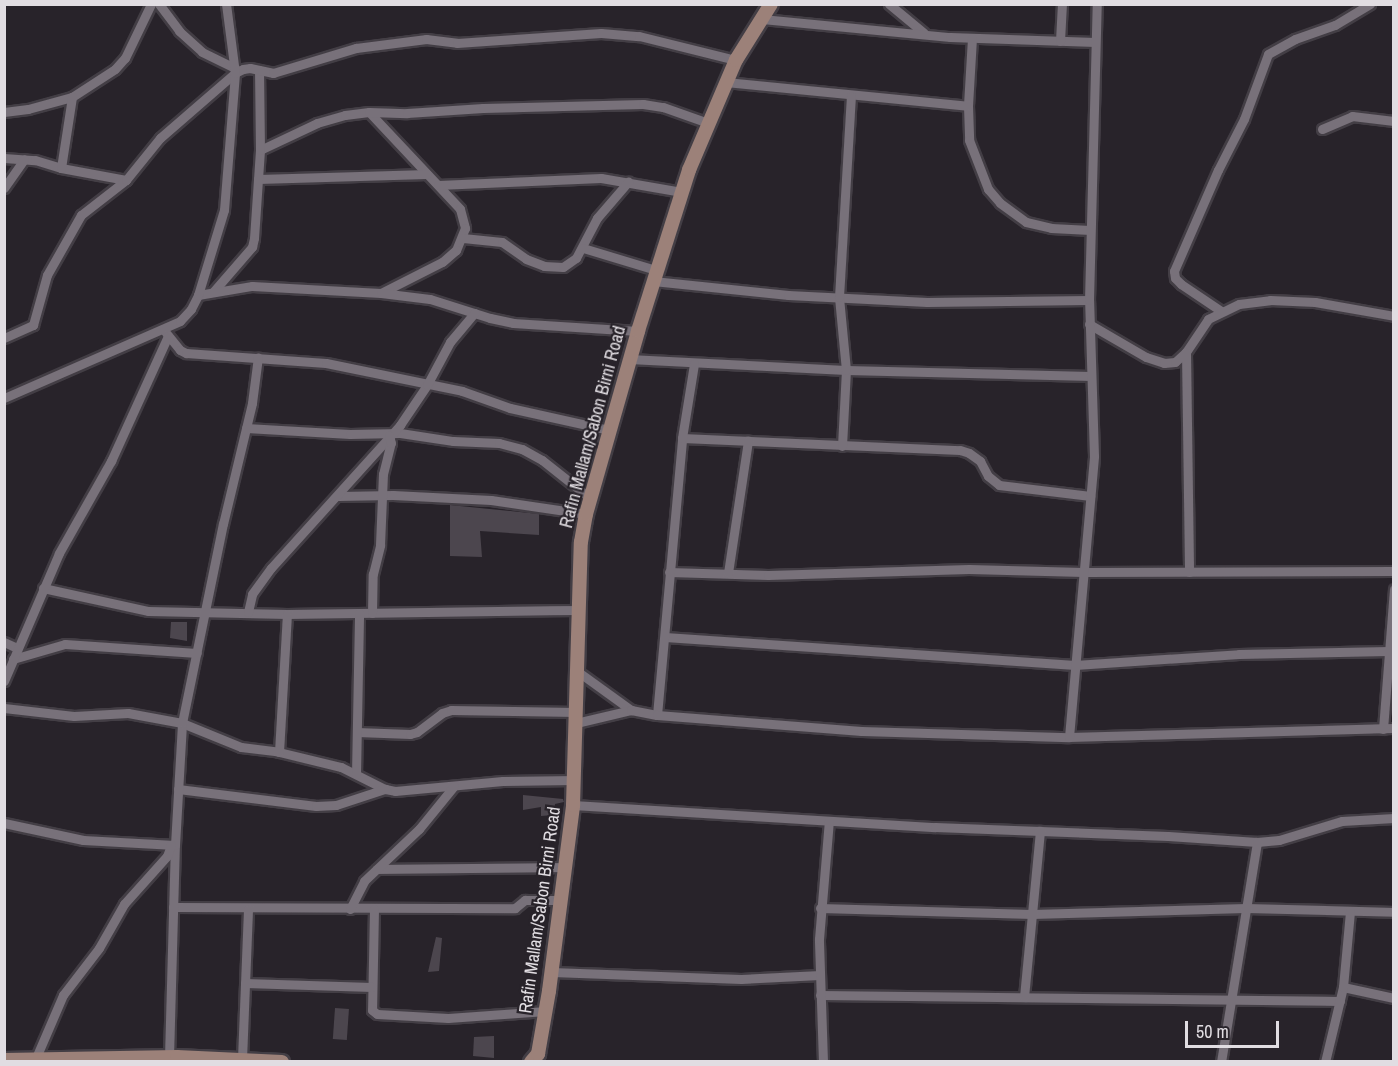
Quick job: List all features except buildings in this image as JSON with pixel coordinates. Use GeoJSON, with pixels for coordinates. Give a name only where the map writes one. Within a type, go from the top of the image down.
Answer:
{"type":"FeatureCollection","features":[{"type":"Feature","properties":{"kind":"street"},"geometry":{"type":"LineString","coordinates":[[4,112],[28,109],[72,98],[120,64],[151,4]]}},
{"type":"Feature","properties":{"kind":"street"},"geometry":{"type":"LineString","coordinates":[[159,4],[179,32],[202,52],[235,70]]}},
{"type":"Feature","properties":{"kind":"street"},"geometry":{"type":"LineString","coordinates":[[4,398],[166,332],[180,321],[198,295],[224,210],[235,70],[226,4]]}},
{"type":"Feature","properties":{"kind":"street","name":"Rafin Mallam/Sabon Birni Road"},"geometry":{"type":"LineString","coordinates":[[531,1062],[538,1054],[546,1011],[573,805],[581,542],[586,514],[629,359],[682,192],[725,82],[771,4]]}},
{"type":"Feature","properties":{"kind":"street"},"geometry":{"type":"LineString","coordinates":[[889,4],[924,33]]}},
{"type":"Feature","properties":{"kind":"street"},"geometry":{"type":"LineString","coordinates":[[1060,41],[1062,4]]}},
{"type":"Feature","properties":{"kind":"street"},"geometry":{"type":"LineString","coordinates":[[1069,737],[1094,456],[1089,300],[1097,4]]}},
{"type":"Feature","properties":{"kind":"street"},"geometry":{"type":"LineString","coordinates":[[1221,311],[1181,284],[1175,278],[1174,271],[1218,170],[1244,119],[1268,54],[1295,39],[1335,25],[1370,4]]}},
{"type":"Feature","properties":{"kind":"street"},"geometry":{"type":"LineString","coordinates":[[762,20],[972,38],[1095,42]]}},
{"type":"Feature","properties":{"kind":"street"},"geometry":{"type":"LineString","coordinates":[[4,338],[33,325],[47,275],[81,215],[126,180],[160,138],[235,70],[250,68],[273,73],[356,48],[426,39],[457,43],[601,33],[639,36],[736,60]]}},
{"type":"Feature","properties":{"kind":"street"},"geometry":{"type":"LineString","coordinates":[[972,38],[968,106],[969,140],[988,189],[1000,203],[1026,222],[1050,228],[1090,230]]}},
{"type":"Feature","properties":{"kind":"street"},"geometry":{"type":"LineString","coordinates":[[213,292],[252,248],[260,150],[259,70]]}},
{"type":"Feature","properties":{"kind":"street"},"geometry":{"type":"LineString","coordinates":[[725,82],[968,106]]}},
{"type":"Feature","properties":{"kind":"street"},"geometry":{"type":"LineString","coordinates":[[842,446],[846,370],[839,297],[851,96]]}},
{"type":"Feature","properties":{"kind":"street"},"geometry":{"type":"LineString","coordinates":[[61,168],[72,98]]}},
{"type":"Feature","properties":{"kind":"street"},"geometry":{"type":"LineString","coordinates":[[260,150],[317,123],[345,115],[369,112],[407,113],[483,108],[643,104],[663,107],[708,123]]}},
{"type":"Feature","properties":{"kind":"street"},"geometry":{"type":"LineString","coordinates":[[369,112],[460,209],[465,228],[463,238],[456,250],[442,262],[381,293]]}},
{"type":"Feature","properties":{"kind":"street"},"geometry":{"type":"LineString","coordinates":[[1322,129],[1352,116],[1394,121]]}},
{"type":"Feature","properties":{"kind":"street"},"geometry":{"type":"LineString","coordinates":[[4,158],[24,159],[126,180]]}},
{"type":"Feature","properties":{"kind":"street"},"geometry":{"type":"LineString","coordinates":[[4,188],[24,159]]}},
{"type":"Feature","properties":{"kind":"street"},"geometry":{"type":"LineString","coordinates":[[258,179],[427,174]]}},
{"type":"Feature","properties":{"kind":"street"},"geometry":{"type":"LineString","coordinates":[[438,185],[601,178],[682,192]]}},
{"type":"Feature","properties":{"kind":"street"},"geometry":{"type":"LineString","coordinates":[[463,238],[502,242],[526,259],[544,266],[563,267],[570,264],[583,248],[597,218],[628,182]]}},
{"type":"Feature","properties":{"kind":"street"},"geometry":{"type":"LineString","coordinates":[[583,248],[655,275],[839,297],[927,302],[1089,300]]}},
{"type":"Feature","properties":{"kind":"street"},"geometry":{"type":"LineString","coordinates":[[198,295],[252,286],[381,293],[430,299],[513,323],[638,331]]}},
{"type":"Feature","properties":{"kind":"street"},"geometry":{"type":"LineString","coordinates":[[1089,324],[1146,357],[1164,363],[1175,362],[1186,352],[1208,319],[1239,304],[1315,302],[1392,316],[1394,305]]}},
{"type":"Feature","properties":{"kind":"street"},"geometry":{"type":"LineString","coordinates":[[248,612],[252,594],[258,584],[400,425],[427,385],[450,342],[474,313]]}},
{"type":"Feature","properties":{"kind":"street"},"geometry":{"type":"LineString","coordinates":[[166,332],[180,350],[186,353],[326,363],[462,391],[551,418],[609,430]]}},
{"type":"Feature","properties":{"kind":"street"},"geometry":{"type":"LineString","coordinates":[[4,681],[70,531],[111,460],[166,332]]}},
{"type":"Feature","properties":{"kind":"street"},"geometry":{"type":"LineString","coordinates":[[1186,352],[1189,572]]}},
{"type":"Feature","properties":{"kind":"street"},"geometry":{"type":"LineString","coordinates":[[169,1058],[173,845],[182,723],[246,428],[258,357]]}},
{"type":"Feature","properties":{"kind":"street"},"geometry":{"type":"LineString","coordinates":[[629,359],[846,370],[1091,376]]}},
{"type":"Feature","properties":{"kind":"street"},"geometry":{"type":"LineString","coordinates":[[657,715],[682,438],[694,364]]}},
{"type":"Feature","properties":{"kind":"street"},"geometry":{"type":"LineString","coordinates":[[246,428],[390,434],[499,443],[522,449],[542,460],[590,498]]}},
{"type":"Feature","properties":{"kind":"street"},"geometry":{"type":"LineString","coordinates":[[372,613],[373,574],[380,545],[384,466],[391,443],[390,434]]}},
{"type":"Feature","properties":{"kind":"street"},"geometry":{"type":"LineString","coordinates":[[682,438],[960,450],[980,461],[988,476],[999,485],[1090,496]]}},
{"type":"Feature","properties":{"kind":"street"},"geometry":{"type":"LineString","coordinates":[[728,573],[748,441]]}},
{"type":"Feature","properties":{"kind":"street"},"geometry":{"type":"LineString","coordinates":[[338,496],[383,495],[514,502],[586,514]]}},
{"type":"Feature","properties":{"kind":"street"},"geometry":{"type":"LineString","coordinates":[[669,572],[969,569],[1083,572],[1394,571]]}},
{"type":"Feature","properties":{"kind":"street"},"geometry":{"type":"LineString","coordinates":[[43,588],[148,611],[205,610],[286,614],[579,610]]}},
{"type":"Feature","properties":{"kind":"street"},"geometry":{"type":"LineString","coordinates":[[1383,729],[1394,589]]}},
{"type":"Feature","properties":{"kind":"street"},"geometry":{"type":"LineString","coordinates":[[356,774],[359,613]]}},
{"type":"Feature","properties":{"kind":"street"},"geometry":{"type":"LineString","coordinates":[[279,752],[286,614]]}},
{"type":"Feature","properties":{"kind":"street"},"geometry":{"type":"LineString","coordinates":[[665,637],[1075,665],[1239,654],[1389,651]]}},
{"type":"Feature","properties":{"kind":"street"},"geometry":{"type":"LineString","coordinates":[[4,642],[17,648]]}},
{"type":"Feature","properties":{"kind":"street"},"geometry":{"type":"LineString","coordinates":[[13,659],[65,644],[197,653]]}},
{"type":"Feature","properties":{"kind":"street"},"geometry":{"type":"LineString","coordinates":[[577,671],[631,710]]}},
{"type":"Feature","properties":{"kind":"street"},"geometry":{"type":"LineString","coordinates":[[4,708],[63,715],[128,713],[182,723],[241,747],[317,760],[356,774],[386,789],[402,791],[504,781],[575,780]]}},
{"type":"Feature","properties":{"kind":"street"},"geometry":{"type":"LineString","coordinates":[[357,732],[410,734],[417,732],[442,713],[451,710],[576,718],[631,710],[657,715],[861,731],[1069,737],[1394,728]]}},
{"type":"Feature","properties":{"kind":"street"},"geometry":{"type":"LineString","coordinates":[[350,909],[364,881],[419,829],[454,786]]}},
{"type":"Feature","properties":{"kind":"street"},"geometry":{"type":"LineString","coordinates":[[178,789],[316,806],[336,805],[386,789]]}},
{"type":"Feature","properties":{"kind":"street"},"geometry":{"type":"LineString","coordinates":[[573,805],[829,821],[1257,842],[1279,840],[1342,821],[1394,818]]}},
{"type":"Feature","properties":{"kind":"street"},"geometry":{"type":"LineString","coordinates":[[823,1062],[820,908],[829,821]]}},
{"type":"Feature","properties":{"kind":"street"},"geometry":{"type":"LineString","coordinates":[[4,823],[83,840],[173,845]]}},
{"type":"Feature","properties":{"kind":"street"},"geometry":{"type":"LineString","coordinates":[[1024,997],[1040,831]]}},
{"type":"Feature","properties":{"kind":"street"},"geometry":{"type":"LineString","coordinates":[[1221,1062],[1257,842]]}},
{"type":"Feature","properties":{"kind":"street"},"geometry":{"type":"LineString","coordinates":[[35,1060],[63,995],[99,948],[124,904],[167,856],[173,845]]}},
{"type":"Feature","properties":{"kind":"street"},"geometry":{"type":"LineString","coordinates":[[378,869],[566,867]]}},
{"type":"Feature","properties":{"kind":"street"},"geometry":{"type":"LineString","coordinates":[[173,907],[515,908],[525,900],[562,900]]}},
{"type":"Feature","properties":{"kind":"street"},"geometry":{"type":"LineString","coordinates":[[820,908],[1032,914],[1246,908],[1394,912]]}},
{"type":"Feature","properties":{"kind":"street"},"geometry":{"type":"LineString","coordinates":[[242,1059],[248,909]]}},
{"type":"Feature","properties":{"kind":"street"},"geometry":{"type":"LineString","coordinates":[[374,909],[372,1010],[377,1014],[464,1018],[546,1011]]}},
{"type":"Feature","properties":{"kind":"street"},"geometry":{"type":"LineString","coordinates":[[1325,1062],[1343,987],[1350,911]]}},
{"type":"Feature","properties":{"kind":"street"},"geometry":{"type":"LineString","coordinates":[[552,972],[741,979],[820,975]]}},
{"type":"Feature","properties":{"kind":"street"},"geometry":{"type":"LineString","coordinates":[[245,982],[372,987]]}},
{"type":"Feature","properties":{"kind":"street"},"geometry":{"type":"LineString","coordinates":[[1343,987],[1394,998]]}},
{"type":"Feature","properties":{"kind":"street"},"geometry":{"type":"LineString","coordinates":[[820,995],[1340,1001]]}},
{"type":"Feature","properties":{"kind":"street"},"geometry":{"type":"LineString","coordinates":[[4,1060],[169,1058],[282,1062]]}}]}
